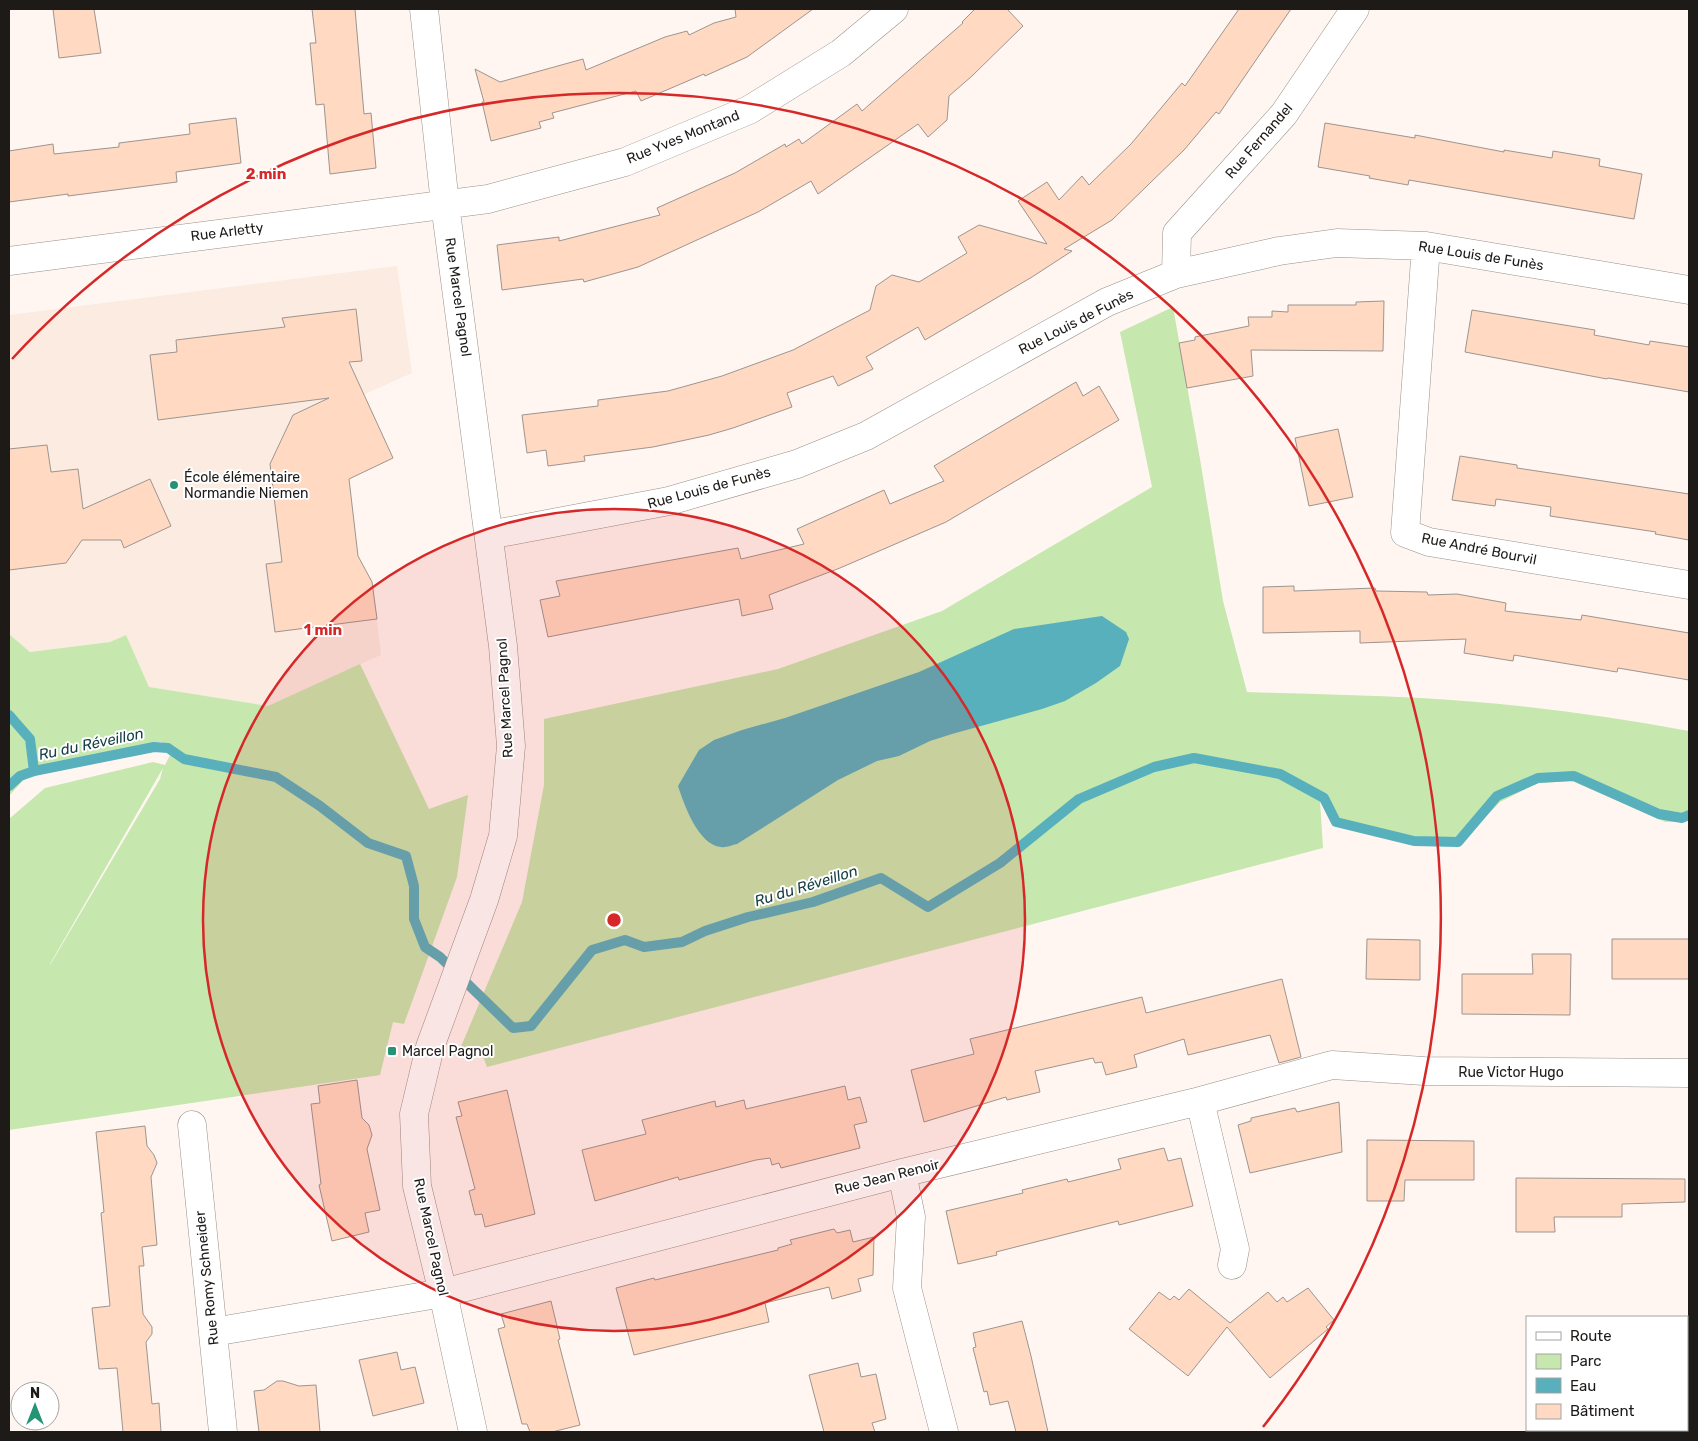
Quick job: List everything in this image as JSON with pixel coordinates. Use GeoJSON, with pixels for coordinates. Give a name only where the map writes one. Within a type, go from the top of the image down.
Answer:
{"type":"FeatureCollection","features":[{"type":"Feature","properties":{"kind":"street","name":"Rue Marcel Pagnol"},"geometry":{"type":"LineString","coordinates":[[424,9],[445,204],[503,646],[511,746],[503,836],[484,900],[430,1047],[414,1114],[417,1186],[443,1293],[473,1432]]}},
{"type":"Feature","properties":{"kind":"street","name":"Rue Yves Montand"},"geometry":{"type":"LineString","coordinates":[[445,204],[488,199],[625,162],[749,110],[841,53],[894,9]]}},
{"type":"Feature","properties":{"kind":"street","name":"Rue Fernandel"},"geometry":{"type":"LineString","coordinates":[[1176,274],[1177,232],[1284,114],[1355,9]]}},
{"type":"Feature","properties":{"kind":"street","name":"Rue Arletty"},"geometry":{"type":"LineString","coordinates":[[9,261],[445,204]]}},
{"type":"Feature","properties":{"kind":"street","name":"Rue Louis de Funès"},"geometry":{"type":"LineString","coordinates":[[489,535],[669,501],[797,464],[866,436],[1107,302],[1176,274],[1279,251],[1337,243],[1426,246],[1689,290]]}},
{"type":"Feature","properties":{"kind":"street","name":"Rue André Bourvil"},"geometry":{"type":"LineString","coordinates":[[1426,246],[1405,533],[1429,542],[1689,585]]}},
{"type":"Feature","properties":{"kind":"street","name":"Rue Jean Renoir"},"geometry":{"type":"LineString","coordinates":[[213,1332],[443,1293],[902,1173],[1200,1101],[1332,1065]]}},
{"type":"Feature","properties":{"kind":"street","name":"Rue Victor Hugo"},"geometry":{"type":"LineString","coordinates":[[1332,1065],[1424,1072],[1689,1073]]}},
{"type":"Feature","properties":{"kind":"street"},"geometry":{"type":"LineString","coordinates":[[1200,1101],[1235,1249],[1232,1265]]}},
{"type":"Feature","properties":{"kind":"street","name":"Rue Romy Schneider"},"geometry":{"type":"LineString","coordinates":[[192,1125],[223,1432]]}},
{"type":"Feature","properties":{"kind":"street"},"geometry":{"type":"LineString","coordinates":[[902,1173],[911,1217],[907,1288],[944,1432]]}},
{"type":"Feature","properties":{"kind":"shaded area","name":"École élémentaire Normandie Niemen"},"geometry":{"type":"Polygon","coordinates":[[[397,266],[412,373],[354,399],[336,469],[341,502],[352,501],[355,526],[344,528],[363,579],[372,578],[381,655],[268,706],[149,687],[126,635],[110,642],[30,652],[9,634],[9,315],[397,266]]]}},
{"type":"Feature","properties":{"kind":"green space"},"geometry":{"type":"Polygon","coordinates":[[[1173,307],[1223,601],[1247,692],[1455,700],[1522,706],[1689,731],[1689,819],[1684,822],[1665,822],[1572,781],[1538,783],[1500,802],[1458,845],[1408,842],[1332,823],[1320,801],[1323,848],[487,1067],[479,1046],[460,1049],[522,902],[544,785],[544,719],[778,669],[942,611],[1152,487],[1120,332],[1173,307]]]}},
{"type":"Feature","properties":{"kind":"green space"},"geometry":{"type":"Polygon","coordinates":[[[9,634],[30,652],[110,642],[126,635],[149,687],[268,706],[360,664],[429,809],[468,795],[457,877],[404,1024],[393,1022],[380,1075],[9,1130],[9,819],[45,788],[153,762],[165,765],[174,747],[161,742],[137,746],[102,757],[46,767],[28,775],[9,796],[9,634]],[[163,768],[50,965],[160,779],[163,768]]]}},
{"type":"Feature","properties":{"kind":"water"},"geometry":{"type":"Polygon","coordinates":[[[1102,616],[1126,632],[1129,639],[1120,666],[1065,701],[930,741],[899,756],[877,761],[838,780],[737,844],[727,847],[713,845],[705,839],[688,813],[678,786],[699,750],[714,740],[919,672],[1014,629],[1102,616]]]}},
{"type":"Feature","properties":{"kind":"building"},"geometry":{"type":"Polygon","coordinates":[[[53,9],[94,9],[101,53],[59,58],[53,9]]]}},
{"type":"Feature","properties":{"kind":"building"},"geometry":{"type":"Polygon","coordinates":[[[312,9],[355,9],[364,114],[371,113],[376,168],[330,174],[324,104],[316,105],[310,43],[316,43],[312,9]]]}},
{"type":"Feature","properties":{"kind":"building"},"geometry":{"type":"Polygon","coordinates":[[[735,9],[813,9],[747,57],[705,76],[704,74],[641,101],[636,91],[552,113],[554,118],[539,122],[541,128],[491,141],[482,102],[484,102],[475,69],[500,82],[583,59],[586,70],[665,37],[687,31],[689,35],[714,23],[736,17],[735,9]]]}},
{"type":"Feature","properties":{"kind":"building"},"geometry":{"type":"Polygon","coordinates":[[[975,9],[1007,9],[1023,26],[949,96],[947,120],[928,137],[918,124],[818,194],[811,181],[758,212],[638,267],[584,282],[583,279],[502,290],[497,245],[559,237],[559,241],[660,215],[657,208],[735,173],[785,144],[786,147],[799,139],[802,144],[857,104],[862,111],[963,23],[975,9]]]}},
{"type":"Feature","properties":{"kind":"building"},"geometry":{"type":"Polygon","coordinates":[[[1239,9],[1291,9],[1219,114],[1216,112],[1184,150],[1112,220],[1064,249],[1072,251],[1032,277],[925,340],[918,327],[866,357],[873,369],[838,386],[833,376],[787,393],[792,407],[733,428],[653,447],[584,456],[585,461],[548,466],[546,450],[527,453],[522,415],[598,406],[598,400],[668,391],[722,376],[793,350],[870,310],[876,286],[892,275],[919,282],[967,253],[958,237],[979,225],[1047,244],[1018,201],[1047,182],[1059,200],[1082,176],[1089,185],[1131,144],[1182,83],[1185,86],[1239,9]]]}},
{"type":"Feature","properties":{"kind":"building"},"geometry":{"type":"Polygon","coordinates":[[[236,118],[241,163],[176,172],[177,182],[9,202],[9,151],[53,144],[54,154],[119,147],[119,143],[190,134],[189,124],[236,118]]]}},
{"type":"Feature","properties":{"kind":"building"},"geometry":{"type":"Polygon","coordinates":[[[1325,123],[1415,138],[1415,135],[1504,152],[1504,150],[1552,158],[1553,151],[1600,159],[1599,166],[1642,174],[1634,219],[1409,180],[1408,185],[1318,167],[1325,123]]]}},
{"type":"Feature","properties":{"kind":"building"},"geometry":{"type":"Polygon","coordinates":[[[1384,301],[1383,351],[1251,350],[1253,376],[1187,388],[1179,343],[1195,340],[1195,337],[1249,326],[1248,317],[1272,317],[1272,311],[1288,312],[1288,305],[1356,305],[1356,302],[1384,301]]]}},
{"type":"Feature","properties":{"kind":"building"},"geometry":{"type":"Polygon","coordinates":[[[356,309],[362,361],[349,362],[393,458],[349,479],[358,556],[372,582],[377,619],[275,632],[266,564],[282,562],[270,464],[293,415],[329,398],[158,420],[150,355],[177,352],[176,340],[285,327],[282,318],[356,309]]]}},
{"type":"Feature","properties":{"kind":"building"},"geometry":{"type":"Polygon","coordinates":[[[1472,310],[1595,330],[1594,335],[1649,345],[1650,341],[1689,347],[1689,392],[1607,379],[1465,352],[1472,310]]]}},
{"type":"Feature","properties":{"kind":"building"},"geometry":{"type":"Polygon","coordinates":[[[1076,382],[1083,396],[1099,386],[1119,420],[946,522],[840,568],[769,595],[773,609],[742,616],[739,599],[548,637],[540,600],[560,596],[556,581],[738,548],[741,559],[804,544],[797,529],[884,490],[890,504],[944,481],[934,466],[1076,382]]]}},
{"type":"Feature","properties":{"kind":"building"},"geometry":{"type":"Polygon","coordinates":[[[1338,429],[1353,497],[1309,506],[1295,438],[1338,429]]]}},
{"type":"Feature","properties":{"kind":"building"},"geometry":{"type":"Polygon","coordinates":[[[47,445],[51,472],[78,469],[83,509],[150,479],[171,526],[124,548],[121,540],[82,540],[66,563],[9,570],[9,449],[47,445]]]}},
{"type":"Feature","properties":{"kind":"building"},"geometry":{"type":"Polygon","coordinates":[[[1460,456],[1517,465],[1517,468],[1689,494],[1689,540],[1655,534],[1656,532],[1550,516],[1551,507],[1496,499],[1495,506],[1452,500],[1460,456]]]}},
{"type":"Feature","properties":{"kind":"building"},"geometry":{"type":"Polygon","coordinates":[[[1294,586],[1294,591],[1375,588],[1376,591],[1427,592],[1428,595],[1457,594],[1506,603],[1505,611],[1581,620],[1582,615],[1689,633],[1689,680],[1618,668],[1617,672],[1514,655],[1513,661],[1464,653],[1466,639],[1360,643],[1360,631],[1263,633],[1263,587],[1294,586]]]}},
{"type":"Feature","properties":{"kind":"building"},"geometry":{"type":"Polygon","coordinates":[[[1367,939],[1420,940],[1420,980],[1366,979],[1367,939]]]}},
{"type":"Feature","properties":{"kind":"building"},"geometry":{"type":"Polygon","coordinates":[[[1612,939],[1689,939],[1689,979],[1612,979],[1612,939]]]}},
{"type":"Feature","properties":{"kind":"building"},"geometry":{"type":"Polygon","coordinates":[[[1532,954],[1571,954],[1570,1015],[1462,1014],[1462,974],[1533,974],[1532,954]]]}},
{"type":"Feature","properties":{"kind":"building"},"geometry":{"type":"Polygon","coordinates":[[[1282,979],[1301,1057],[1279,1063],[1270,1035],[1188,1055],[1184,1039],[1134,1055],[1137,1067],[1106,1075],[1102,1062],[1095,1063],[1093,1058],[1035,1071],[1040,1092],[1007,1100],[1006,1097],[924,1122],[911,1070],[974,1054],[970,1039],[1142,997],[1146,1013],[1282,979]]]}},
{"type":"Feature","properties":{"kind":"building"},"geometry":{"type":"Polygon","coordinates":[[[357,1080],[362,1118],[369,1125],[372,1135],[367,1149],[380,1210],[365,1213],[369,1232],[332,1241],[319,1185],[321,1184],[311,1104],[320,1103],[318,1086],[357,1080]]]}},
{"type":"Feature","properties":{"kind":"building"},"geometry":{"type":"Polygon","coordinates":[[[845,1086],[848,1100],[860,1097],[867,1122],[854,1125],[860,1148],[781,1168],[779,1163],[772,1165],[770,1158],[756,1160],[679,1180],[678,1177],[595,1201],[582,1150],[646,1134],[642,1120],[715,1101],[716,1107],[744,1100],[746,1109],[845,1086]]]}},
{"type":"Feature","properties":{"kind":"building"},"geometry":{"type":"Polygon","coordinates":[[[507,1090],[535,1214],[485,1227],[482,1214],[475,1215],[469,1191],[475,1189],[456,1117],[462,1116],[458,1102],[507,1090]]]}},
{"type":"Feature","properties":{"kind":"building"},"geometry":{"type":"Polygon","coordinates":[[[1339,1102],[1342,1152],[1250,1173],[1238,1125],[1251,1121],[1251,1118],[1295,1108],[1297,1112],[1339,1102]]]}},
{"type":"Feature","properties":{"kind":"building"},"geometry":{"type":"Polygon","coordinates":[[[145,1126],[147,1146],[157,1163],[151,1177],[157,1245],[142,1247],[144,1266],[139,1266],[143,1314],[152,1327],[152,1334],[146,1342],[152,1404],[159,1403],[161,1432],[123,1432],[117,1368],[99,1369],[92,1308],[110,1306],[101,1213],[104,1212],[96,1132],[145,1126]]]}},
{"type":"Feature","properties":{"kind":"building"},"geometry":{"type":"Polygon","coordinates":[[[1367,1140],[1474,1141],[1474,1180],[1405,1180],[1404,1201],[1367,1201],[1367,1140]]]}},
{"type":"Feature","properties":{"kind":"building"},"geometry":{"type":"Polygon","coordinates":[[[1164,1148],[1168,1161],[1181,1158],[1193,1206],[1119,1225],[1118,1221],[996,1252],[997,1255],[958,1264],[946,1211],[1023,1193],[1022,1190],[1067,1179],[1068,1182],[1121,1169],[1118,1159],[1164,1148]]]}},
{"type":"Feature","properties":{"kind":"building"},"geometry":{"type":"Polygon","coordinates":[[[1516,1178],[1685,1179],[1685,1202],[1622,1204],[1622,1217],[1554,1217],[1555,1232],[1516,1232],[1516,1178]]]}},
{"type":"Feature","properties":{"kind":"building"},"geometry":{"type":"Polygon","coordinates":[[[834,1229],[837,1233],[850,1230],[853,1242],[874,1237],[873,1275],[858,1279],[861,1291],[832,1299],[829,1287],[765,1303],[769,1322],[634,1355],[616,1288],[778,1250],[778,1248],[792,1244],[790,1240],[834,1229]]]}},
{"type":"Feature","properties":{"kind":"building"},"geometry":{"type":"Polygon","coordinates":[[[1308,1288],[1334,1320],[1326,1327],[1328,1329],[1270,1378],[1227,1327],[1188,1376],[1129,1329],[1159,1292],[1170,1300],[1174,1296],[1179,1300],[1189,1289],[1230,1323],[1268,1292],[1277,1302],[1283,1297],[1287,1302],[1308,1288]]]}},
{"type":"Feature","properties":{"kind":"building"},"geometry":{"type":"Polygon","coordinates":[[[551,1301],[560,1339],[558,1340],[580,1425],[552,1432],[530,1432],[527,1424],[522,1424],[498,1329],[505,1327],[501,1314],[551,1301]]]}},
{"type":"Feature","properties":{"kind":"building"},"geometry":{"type":"Polygon","coordinates":[[[1022,1321],[1048,1432],[1016,1432],[1008,1401],[990,1405],[987,1391],[984,1392],[973,1348],[976,1347],[973,1333],[1022,1321]]]}},
{"type":"Feature","properties":{"kind":"building"},"geometry":{"type":"Polygon","coordinates":[[[397,1352],[401,1370],[415,1367],[424,1403],[373,1416],[359,1360],[397,1352]]]}},
{"type":"Feature","properties":{"kind":"building"},"geometry":{"type":"Polygon","coordinates":[[[858,1363],[861,1377],[876,1374],[886,1419],[872,1423],[875,1432],[824,1432],[809,1375],[858,1363]]]}},
{"type":"Feature","properties":{"kind":"building"},"geometry":{"type":"Polygon","coordinates":[[[277,1381],[299,1386],[316,1385],[320,1432],[259,1432],[254,1391],[264,1390],[277,1381]]]}},
{"type":"Feature","properties":{"kind":"waterway"},"geometry":{"type":"LineString","coordinates":[[9,715],[30,739],[34,771]]}},
{"type":"Feature","properties":{"kind":"waterway","name":"Ru du Réveillon"},"geometry":{"type":"LineString","coordinates":[[9,786],[20,776],[34,771],[154,747],[168,748],[184,759],[276,777],[320,806],[368,843],[406,856],[414,886],[414,919],[425,947],[440,957],[513,1028],[531,1026],[592,950],[625,940],[644,947],[682,942],[705,931],[748,917],[813,902],[881,878],[928,907],[1000,863],[1079,799],[1154,767],[1194,758],[1280,774],[1324,798],[1336,822],[1414,841],[1458,842],[1497,796],[1538,778],[1574,776],[1659,814],[1682,818],[1689,815]]}},
{"type":"Feature","properties":{"kind":"place","name":"École élémentaire Normandie Niemen"},"geometry":{"type":"Point","coordinates":[174,485]}},
{"type":"Feature","properties":{"kind":"place","name":"Marcel Pagnol"},"geometry":{"type":"Point","coordinates":[392,1051]}}]}
